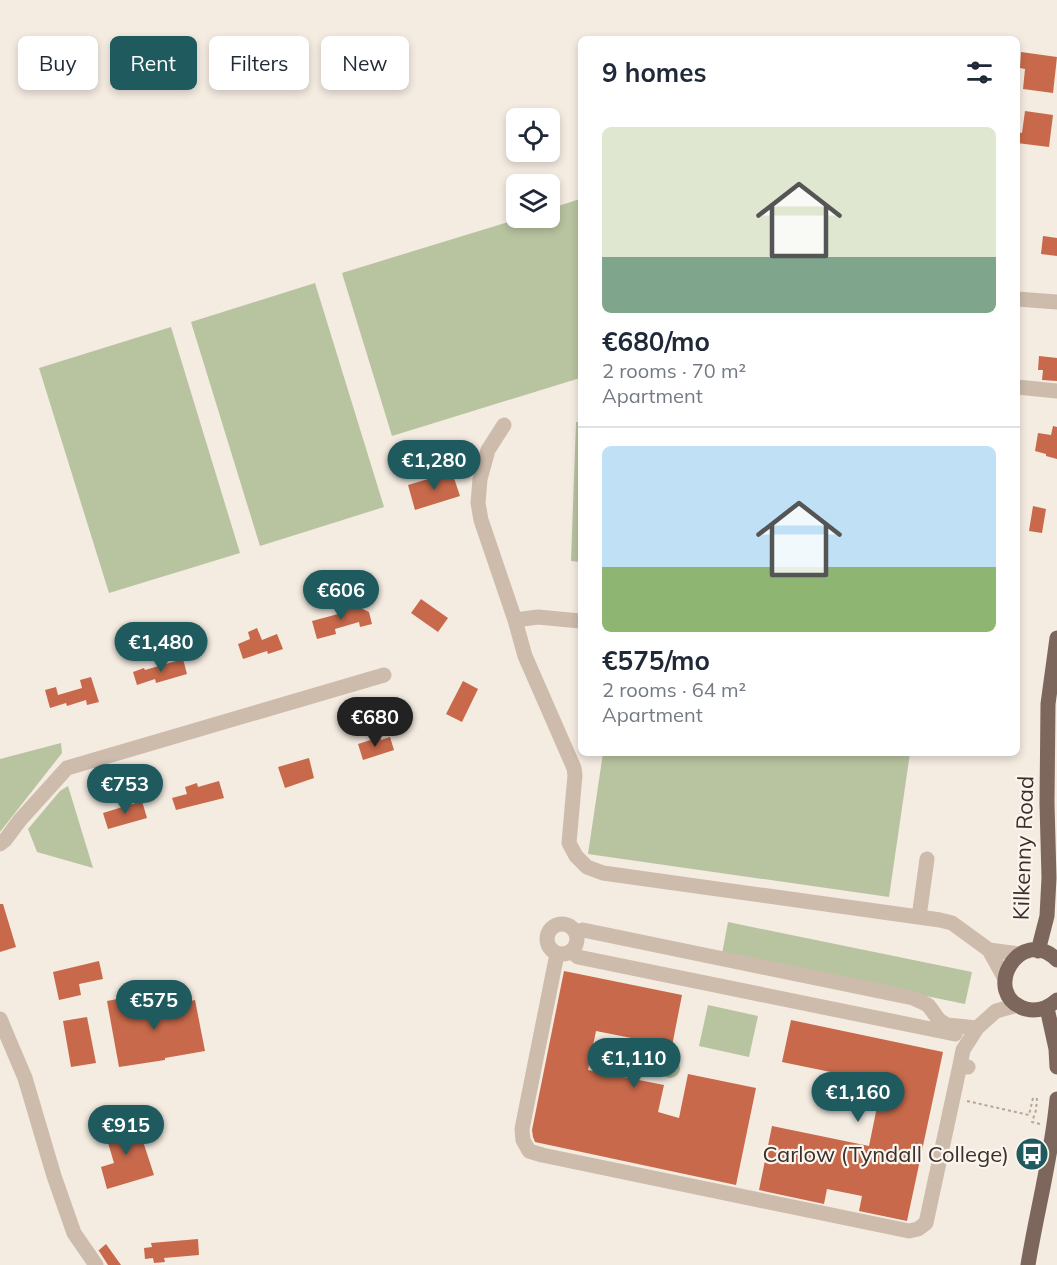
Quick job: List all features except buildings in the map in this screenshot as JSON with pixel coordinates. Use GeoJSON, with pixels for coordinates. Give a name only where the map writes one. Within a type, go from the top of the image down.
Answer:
{"type":"FeatureCollection","features":[{"type":"Feature","properties":{"kind":"main road","name":"Kilkenny Road"},"geometry":{"type":"LineString","coordinates":[[1038,951],[1047,916],[1049,878],[1048,704],[1057,638]]}},
{"type":"Feature","properties":{"kind":"main road"},"geometry":{"type":"LineString","coordinates":[[1057,960],[1049,954],[1038,951],[1020,954],[1009,966],[1005,982],[1010,996],[1017,1005],[1035,1010],[1052,1004],[1057,1067]]}},
{"type":"Feature","properties":{"kind":"main road"},"geometry":{"type":"LineString","coordinates":[[1028,1265],[1049,1161],[1057,1100]]}},
{"type":"Feature","properties":{"kind":"street"},"geometry":{"type":"LineString","coordinates":[[1020,299],[1057,302]]}},
{"type":"Feature","properties":{"kind":"street"},"geometry":{"type":"LineString","coordinates":[[1020,387],[1057,391]]}},
{"type":"Feature","properties":{"kind":"street"},"geometry":{"type":"LineString","coordinates":[[504,425],[488,450],[480,479],[478,503],[487,540],[525,656],[576,775],[569,843],[576,856],[587,867],[603,873],[952,923],[989,950],[1005,982],[996,1011]]}},
{"type":"Feature","properties":{"kind":"street"},"geometry":{"type":"LineString","coordinates":[[515,620],[538,617],[578,621]]}},
{"type":"Feature","properties":{"kind":"street"},"geometry":{"type":"LineString","coordinates":[[0,844],[67,768],[384,675]]}},
{"type":"Feature","properties":{"kind":"street"},"geometry":{"type":"LineString","coordinates":[[919,917],[927,859]]}},
{"type":"Feature","properties":{"kind":"street"},"geometry":{"type":"LineString","coordinates":[[977,1028],[947,1025],[939,1020],[928,1005],[914,998],[581,927],[557,925],[546,931],[549,949],[578,957],[963,1036],[977,1028],[996,1011],[1017,1005]]}},
{"type":"Feature","properties":{"kind":"street"},"geometry":{"type":"LineString","coordinates":[[581,927],[577,943],[564,953],[522,1129],[523,1140],[529,1151],[546,1156],[909,1231],[918,1229],[926,1223],[953,1098],[964,1066],[963,1050],[977,1028]]}},
{"type":"Feature","properties":{"kind":"street"},"geometry":{"type":"LineString","coordinates":[[989,950],[1020,954]]}},
{"type":"Feature","properties":{"kind":"street"},"geometry":{"type":"LineString","coordinates":[[0,1019],[25,1078],[54,1176],[74,1233],[96,1265]]}},
{"type":"Feature","properties":{"kind":"path"},"geometry":{"type":"LineString","coordinates":[[953,1098],[1029,1115],[1033,1098],[1037,1099],[1032,1122],[1054,1127]]}},
{"type":"Feature","properties":{"kind":"green space"},"geometry":{"type":"Polygon","coordinates":[[[578,200],[578,379],[392,436],[342,273],[506,223],[506,228],[560,228],[560,205],[578,200]]]}},
{"type":"Feature","properties":{"kind":"green space"},"geometry":{"type":"Polygon","coordinates":[[[315,283],[384,507],[260,546],[191,322],[315,283]]]}},
{"type":"Feature","properties":{"kind":"green space"},"geometry":{"type":"Polygon","coordinates":[[[171,327],[240,553],[109,593],[39,368],[171,327]]]}},
{"type":"Feature","properties":{"kind":"green space"},"geometry":{"type":"Polygon","coordinates":[[[576,422],[578,422],[578,562],[571,561],[576,422]]]}},
{"type":"Feature","properties":{"kind":"green space"},"geometry":{"type":"Polygon","coordinates":[[[61,743],[62,753],[0,832],[0,759],[61,743]]]}},
{"type":"Feature","properties":{"kind":"green space"},"geometry":{"type":"Polygon","coordinates":[[[603,756],[910,756],[889,897],[588,854],[603,756]]]}},
{"type":"Feature","properties":{"kind":"green space"},"geometry":{"type":"Polygon","coordinates":[[[68,786],[93,868],[37,852],[28,829],[60,791],[68,786]]]}},
{"type":"Feature","properties":{"kind":"green space"},"geometry":{"type":"Polygon","coordinates":[[[728,922],[972,972],[965,1004],[722,954],[728,922]]]}},
{"type":"Feature","properties":{"kind":"green space"},"geometry":{"type":"Polygon","coordinates":[[[708,1005],[758,1016],[749,1057],[699,1046],[708,1005]]]}},
{"type":"Feature","properties":{"kind":"green space"},"geometry":{"type":"Polygon","coordinates":[[[622,1040],[620,1052],[627,1063],[638,1066],[645,1060],[648,1053],[655,1055],[654,1062],[638,1070],[620,1069],[618,1061],[610,1054],[613,1045],[622,1040]]]}},
{"type":"Feature","properties":{"kind":"green space"},"geometry":{"type":"Polygon","coordinates":[[[670,1058],[677,1061],[680,1068],[677,1075],[670,1078],[663,1075],[660,1068],[663,1061],[670,1058]]]}},
{"type":"Feature","properties":{"kind":"place","name":"Carlow (Tyndall College)"},"geometry":{"type":"Point","coordinates":[1032,1154]}}]}
